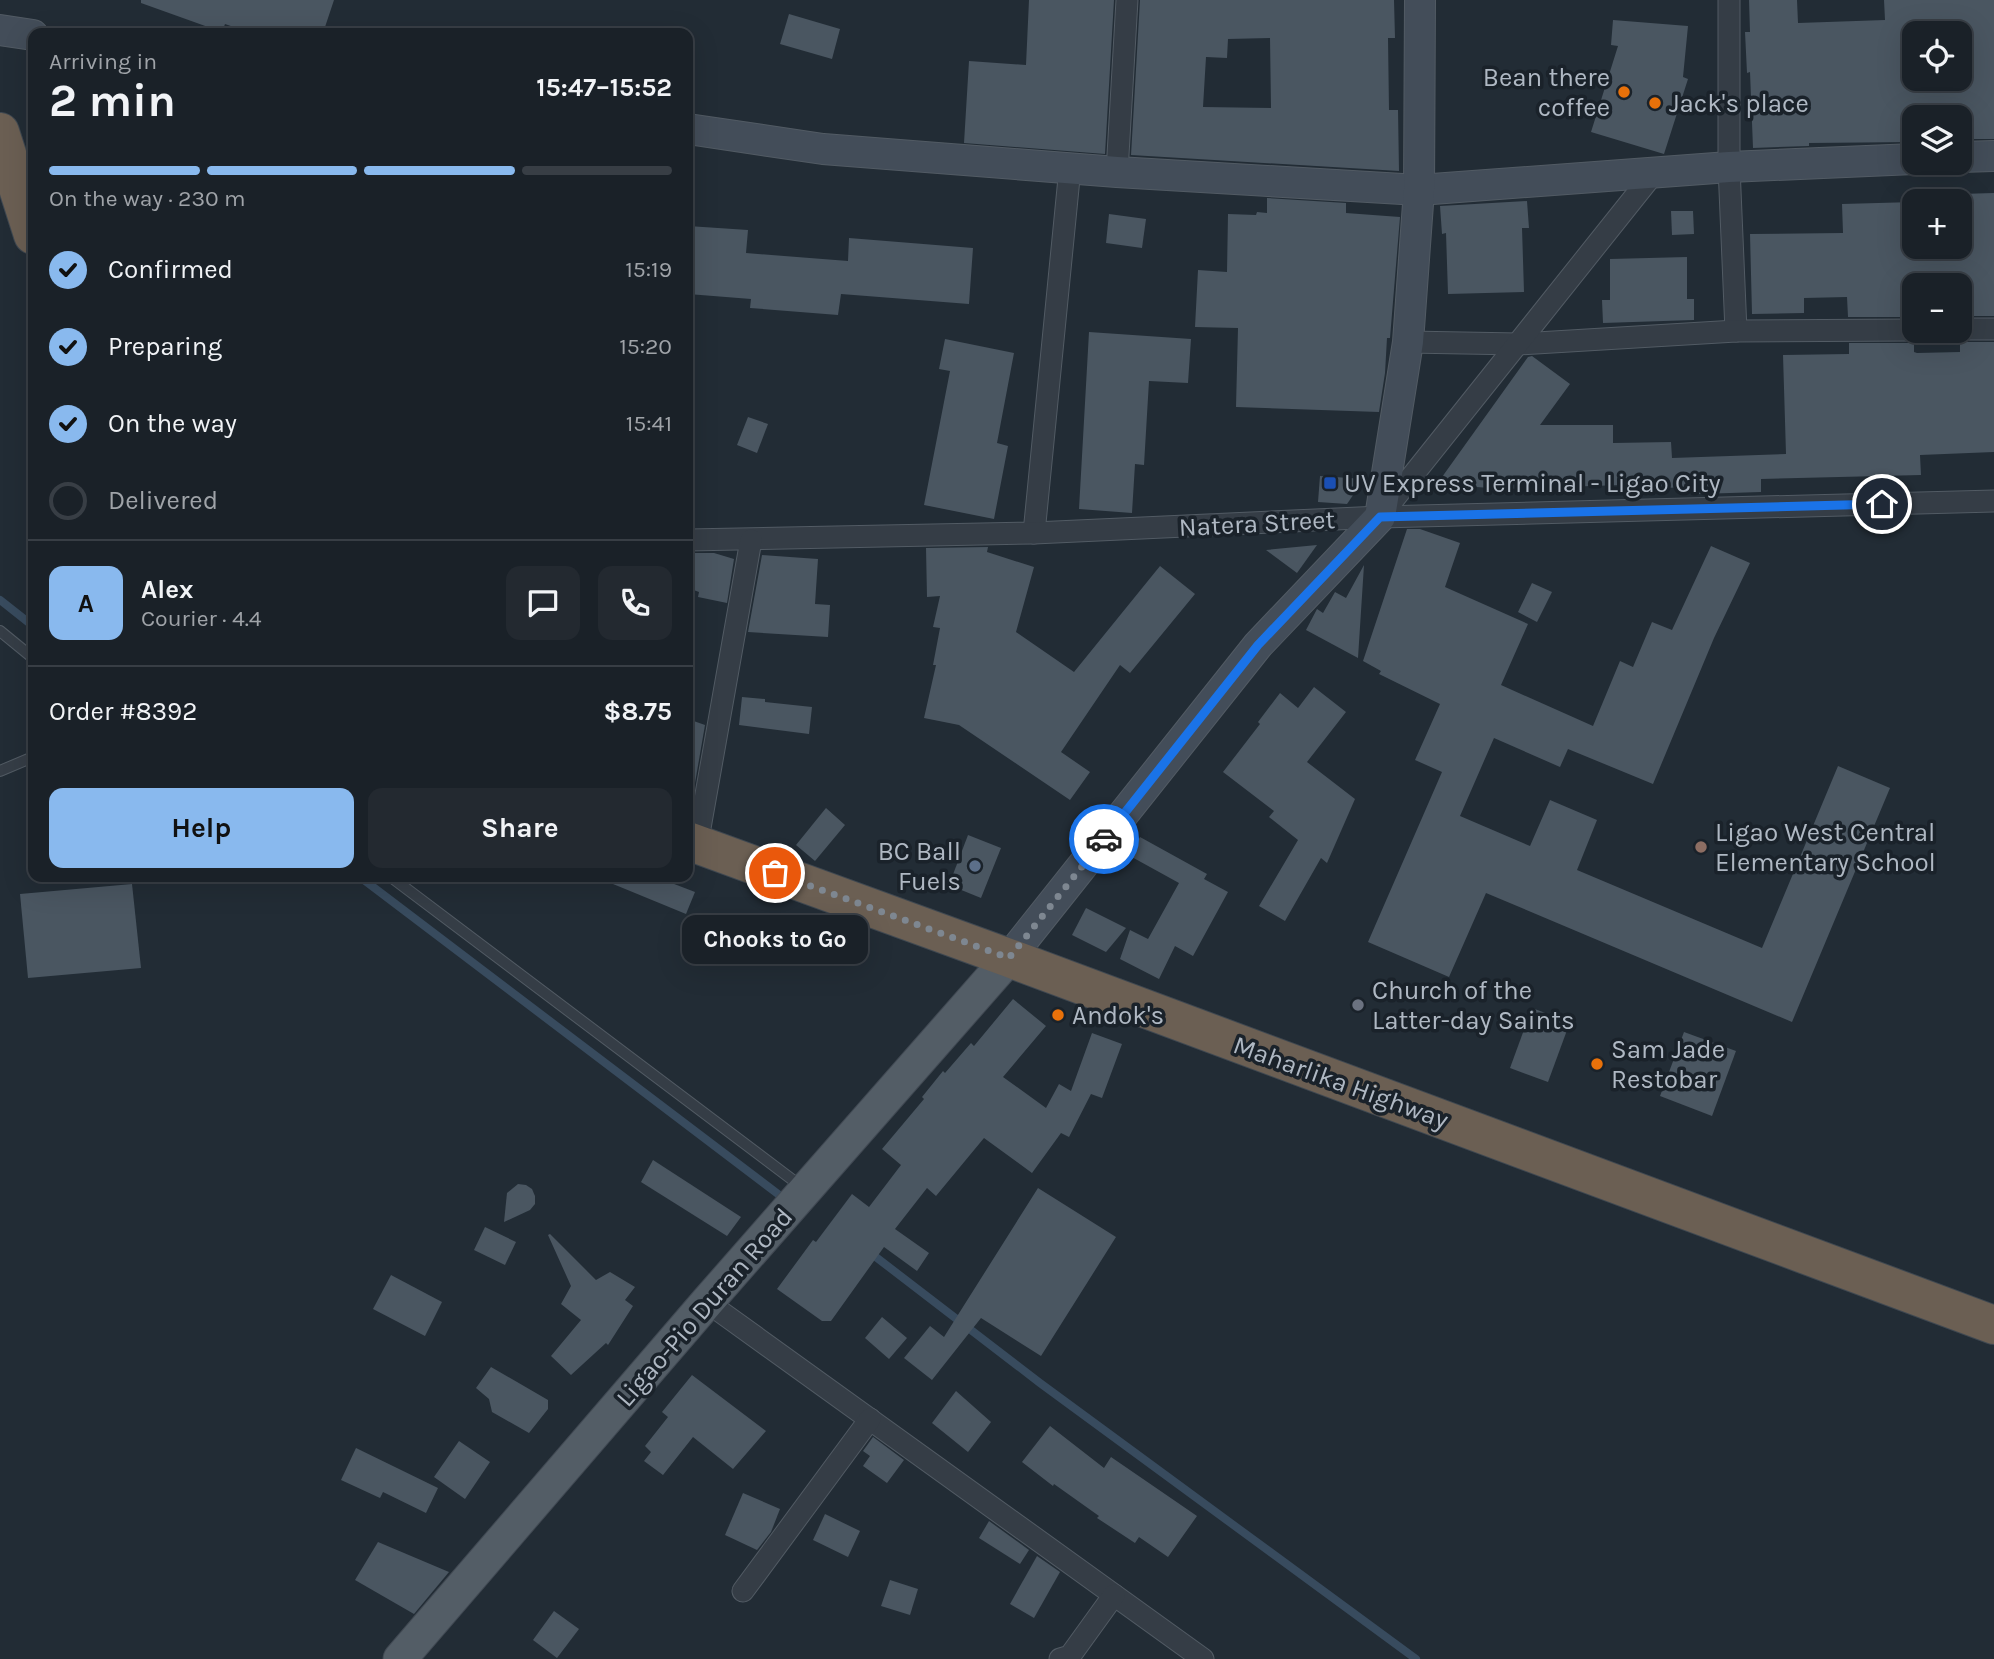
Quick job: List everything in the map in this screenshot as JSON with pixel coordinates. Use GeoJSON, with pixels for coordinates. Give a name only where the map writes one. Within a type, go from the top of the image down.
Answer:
{"type":"FeatureCollection","features":[{"type":"Feature","properties":{"kind":"highway"},"geometry":{"type":"LineString","coordinates":[[0,132],[28,219]]}},
{"type":"Feature","properties":{"kind":"highway","name":"Maharlika Highway"},"geometry":{"type":"LineString","coordinates":[[693,843],[1009,958],[1994,1325]]}},
{"type":"Feature","properties":{"kind":"main road","name":"Ligao-Pio Duran Road"},"geometry":{"type":"LineString","coordinates":[[400,1659],[707,1302],[1009,958]]}},
{"type":"Feature","properties":{"kind":"street"},"geometry":{"type":"LineString","coordinates":[[1117,172],[1127,0]]}},
{"type":"Feature","properties":{"kind":"street"},"geometry":{"type":"LineString","coordinates":[[1380,517],[1408,342],[1419,190],[1420,0]]}},
{"type":"Feature","properties":{"kind":"street"},"geometry":{"type":"LineString","coordinates":[[1729,0],[1729,167],[1736,331]]}},
{"type":"Feature","properties":{"kind":"street"},"geometry":{"type":"LineString","coordinates":[[0,30],[28,34]]}},
{"type":"Feature","properties":{"kind":"street"},"geometry":{"type":"LineString","coordinates":[[693,130],[823,149],[1117,172],[1419,190],[1729,167],[1902,160]]}},
{"type":"Feature","properties":{"kind":"street"},"geometry":{"type":"LineString","coordinates":[[1972,157],[1994,156]]}},
{"type":"Feature","properties":{"kind":"street"},"geometry":{"type":"LineString","coordinates":[[1034,533],[1070,168]]}},
{"type":"Feature","properties":{"kind":"street"},"geometry":{"type":"LineString","coordinates":[[1009,958],[1258,645],[1380,517],[1653,174]]}},
{"type":"Feature","properties":{"kind":"street"},"geometry":{"type":"LineString","coordinates":[[1972,330],[1994,329]]}},
{"type":"Feature","properties":{"kind":"street"},"geometry":{"type":"LineString","coordinates":[[1408,342],[1519,344],[1736,331],[1902,330]]}},
{"type":"Feature","properties":{"kind":"street","name":"Natera Street"},"geometry":{"type":"LineString","coordinates":[[693,540],[1034,533],[1380,517],[1994,501]]}},
{"type":"Feature","properties":{"kind":"street"},"geometry":{"type":"LineString","coordinates":[[693,838],[751,540]]}},
{"type":"Feature","properties":{"kind":"street"},"geometry":{"type":"LineString","coordinates":[[707,1302],[1203,1659]]}},
{"type":"Feature","properties":{"kind":"street"},"geometry":{"type":"LineString","coordinates":[[743,1591],[870,1419]]}},
{"type":"Feature","properties":{"kind":"street"},"geometry":{"type":"LineString","coordinates":[[1060,1659],[1070,1656],[1114,1595]]}},
{"type":"Feature","properties":{"kind":"lane"},"geometry":{"type":"LineString","coordinates":[[0,631],[28,654]]}},
{"type":"Feature","properties":{"kind":"lane"},"geometry":{"type":"LineString","coordinates":[[0,771],[28,759]]}},
{"type":"Feature","properties":{"kind":"lane"},"geometry":{"type":"LineString","coordinates":[[398,882],[806,1190]]}},
{"type":"Feature","properties":{"kind":"building"},"geometry":{"type":"Polygon","coordinates":[[[141,0],[334,0],[325,28],[237,28],[225,24],[224,28],[211,28],[141,3],[141,0]]]}},
{"type":"Feature","properties":{"kind":"building"},"geometry":{"type":"Polygon","coordinates":[[[1029,0],[1114,0],[1105,154],[964,143],[969,61],[1026,65],[1029,0]]]}},
{"type":"Feature","properties":{"kind":"building"},"geometry":{"type":"Polygon","coordinates":[[[1140,0],[1394,0],[1395,38],[1388,38],[1389,110],[1398,110],[1399,171],[1131,155],[1140,0]],[[1270,38],[1228,39],[1227,58],[1206,57],[1203,107],[1271,108],[1270,38]]]}},
{"type":"Feature","properties":{"kind":"building"},"geometry":{"type":"Polygon","coordinates":[[[1749,0],[1797,0],[1798,23],[1885,20],[1884,0],[1994,0],[1994,139],[1972,139],[1972,105],[1902,105],[1902,142],[1809,143],[1809,146],[1753,148],[1750,72],[1747,73],[1745,32],[1750,32],[1749,0]]]}},
{"type":"Feature","properties":{"kind":"building"},"geometry":{"type":"Polygon","coordinates":[[[789,14],[840,29],[832,59],[780,44],[789,14]]]}},
{"type":"Feature","properties":{"kind":"building"},"geometry":{"type":"Polygon","coordinates":[[[1613,20],[1688,26],[1683,77],[1688,79],[1664,154],[1591,132],[1618,46],[1611,45],[1613,20]]]}},
{"type":"Feature","properties":{"kind":"building"},"geometry":{"type":"Polygon","coordinates":[[[1994,193],[1994,316],[1972,316],[1972,273],[1902,273],[1902,317],[1848,317],[1847,297],[1804,298],[1804,313],[1752,314],[1750,234],[1843,233],[1842,204],[1902,202],[1902,259],[1972,259],[1972,194],[1994,193]]]}},
{"type":"Feature","properties":{"kind":"building"},"geometry":{"type":"Polygon","coordinates":[[[1267,198],[1346,203],[1346,213],[1400,217],[1390,338],[1387,338],[1379,412],[1236,407],[1238,328],[1195,327],[1198,270],[1227,272],[1228,214],[1267,213],[1267,198]]]}},
{"type":"Feature","properties":{"kind":"building"},"geometry":{"type":"Polygon","coordinates":[[[1527,201],[1529,228],[1522,228],[1524,292],[1448,294],[1446,233],[1442,234],[1440,206],[1527,201]]]}},
{"type":"Feature","properties":{"kind":"building"},"geometry":{"type":"Polygon","coordinates":[[[1671,211],[1693,211],[1694,234],[1672,235],[1671,211]]]}},
{"type":"Feature","properties":{"kind":"building"},"geometry":{"type":"Polygon","coordinates":[[[1109,214],[1146,219],[1142,248],[1106,243],[1109,214]]]}},
{"type":"Feature","properties":{"kind":"building"},"geometry":{"type":"Polygon","coordinates":[[[693,226],[748,230],[746,253],[848,261],[849,238],[973,248],[969,304],[841,294],[838,315],[750,308],[751,299],[693,294],[693,226]]]}},
{"type":"Feature","properties":{"kind":"building"},"geometry":{"type":"Polygon","coordinates":[[[1687,257],[1687,299],[1694,299],[1694,320],[1603,323],[1602,300],[1610,300],[1610,259],[1687,257]]]}},
{"type":"Feature","properties":{"kind":"building"},"geometry":{"type":"Polygon","coordinates":[[[1089,332],[1191,339],[1188,383],[1149,381],[1144,465],[1135,464],[1132,513],[1079,509],[1089,332]]]}},
{"type":"Feature","properties":{"kind":"building"},"geometry":{"type":"Polygon","coordinates":[[[945,339],[1014,353],[997,443],[1008,446],[994,519],[924,505],[950,371],[939,369],[945,339]]]}},
{"type":"Feature","properties":{"kind":"building"},"geometry":{"type":"Polygon","coordinates":[[[1994,342],[1994,452],[1920,455],[1921,475],[1761,479],[1761,492],[1699,494],[1698,487],[1623,489],[1622,485],[1503,489],[1437,484],[1528,357],[1532,356],[1570,384],[1540,425],[1613,425],[1613,443],[1671,442],[1672,458],[1786,454],[1783,355],[1849,354],[1849,343],[1914,343],[1914,352],[1917,353],[1960,352],[1960,343],[1994,342]]]}},
{"type":"Feature","properties":{"kind":"building"},"geometry":{"type":"Polygon","coordinates":[[[748,417],[768,424],[757,453],[737,445],[748,417]]]}},
{"type":"Feature","properties":{"kind":"building"},"geometry":{"type":"Polygon","coordinates":[[[1320,476],[1364,479],[1347,504],[1318,502],[1320,476]]]}},
{"type":"Feature","properties":{"kind":"building"},"geometry":{"type":"Polygon","coordinates":[[[1407,529],[1420,529],[1460,543],[1445,587],[1528,624],[1501,685],[1593,726],[1620,661],[1633,667],[1652,622],[1672,630],[1711,546],[1750,563],[1714,638],[1653,784],[1568,749],[1560,767],[1494,738],[1460,816],[1530,846],[1550,800],[1597,820],[1577,870],[1762,948],[1838,766],[1890,788],[1792,1022],[1486,893],[1449,977],[1368,942],[1442,772],[1415,760],[1440,704],[1379,674],[1381,671],[1363,661],[1407,529]]]}},
{"type":"Feature","properties":{"kind":"building"},"geometry":{"type":"Polygon","coordinates":[[[1317,545],[1297,573],[1266,550],[1317,545]]]}},
{"type":"Feature","properties":{"kind":"building"},"geometry":{"type":"Polygon","coordinates":[[[988,547],[987,552],[1034,567],[1016,632],[1074,672],[1160,566],[1195,594],[1130,673],[1120,665],[1061,752],[1090,772],[1070,800],[959,725],[924,718],[936,665],[933,665],[940,628],[933,627],[940,596],[927,597],[926,548],[988,547]]]}},
{"type":"Feature","properties":{"kind":"building"},"geometry":{"type":"Polygon","coordinates":[[[693,553],[714,553],[734,559],[727,603],[698,597],[699,592],[693,590],[693,553]]]}},
{"type":"Feature","properties":{"kind":"building"},"geometry":{"type":"Polygon","coordinates":[[[762,555],[818,559],[815,604],[830,605],[828,637],[748,632],[762,555]]]}},
{"type":"Feature","properties":{"kind":"building"},"geometry":{"type":"Polygon","coordinates":[[[1364,565],[1358,658],[1306,630],[1317,609],[1323,613],[1335,592],[1346,598],[1364,565]]]}},
{"type":"Feature","properties":{"kind":"building"},"geometry":{"type":"Polygon","coordinates":[[[1532,583],[1552,592],[1537,622],[1518,612],[1532,583]]]}},
{"type":"Feature","properties":{"kind":"building"},"geometry":{"type":"Polygon","coordinates":[[[1314,687],[1346,712],[1307,762],[1355,799],[1327,863],[1321,858],[1285,921],[1259,906],[1298,840],[1269,817],[1274,811],[1223,772],[1280,693],[1298,708],[1314,687]]]}},
{"type":"Feature","properties":{"kind":"building"},"geometry":{"type":"Polygon","coordinates":[[[742,697],[812,707],[809,734],[739,725],[742,697]]]}},
{"type":"Feature","properties":{"kind":"building"},"geometry":{"type":"Polygon","coordinates":[[[693,721],[705,725],[693,788],[693,721]]]}},
{"type":"Feature","properties":{"kind":"building"},"geometry":{"type":"Polygon","coordinates":[[[826,808],[845,825],[815,861],[796,845],[826,808]]]}},
{"type":"Feature","properties":{"kind":"building"},"geometry":{"type":"Polygon","coordinates":[[[968,835],[1001,848],[981,898],[949,885],[968,835]]]}},
{"type":"Feature","properties":{"kind":"building"},"geometry":{"type":"Polygon","coordinates":[[[1140,837],[1207,874],[1204,879],[1228,892],[1193,956],[1175,946],[1159,979],[1120,959],[1130,930],[1148,939],[1179,883],[1130,856],[1140,837]]]}},
{"type":"Feature","properties":{"kind":"building"},"geometry":{"type":"Polygon","coordinates":[[[608,882],[669,882],[695,892],[686,914],[608,882]]]}},
{"type":"Feature","properties":{"kind":"building"},"geometry":{"type":"Polygon","coordinates":[[[132,884],[141,968],[28,978],[20,894],[132,884]]]}},
{"type":"Feature","properties":{"kind":"building"},"geometry":{"type":"Polygon","coordinates":[[[1086,908],[1126,928],[1106,952],[1072,935],[1086,908]]]}},
{"type":"Feature","properties":{"kind":"building"},"geometry":{"type":"Polygon","coordinates":[[[1013,999],[1046,1026],[1003,1077],[1046,1108],[1059,1084],[1071,1091],[1092,1033],[1122,1044],[1102,1098],[1091,1094],[1069,1137],[1061,1133],[1032,1173],[984,1138],[936,1196],[927,1188],[895,1229],[929,1253],[917,1271],[884,1247],[831,1321],[822,1321],[777,1289],[813,1240],[816,1242],[852,1194],[869,1207],[901,1165],[882,1149],[924,1099],[922,1097],[943,1071],[945,1073],[971,1043],[974,1046],[1013,999]]]}},
{"type":"Feature","properties":{"kind":"building"},"geometry":{"type":"Polygon","coordinates":[[[1532,1008],[1570,1022],[1548,1082],[1510,1068],[1532,1008]]]}},
{"type":"Feature","properties":{"kind":"building"},"geometry":{"type":"Polygon","coordinates":[[[1684,1032],[1736,1051],[1712,1116],[1660,1096],[1684,1032]]]}},
{"type":"Feature","properties":{"kind":"building"},"geometry":{"type":"Polygon","coordinates":[[[653,1160],[741,1217],[727,1236],[641,1182],[653,1160]]]}},
{"type":"Feature","properties":{"kind":"building"},"geometry":{"type":"Polygon","coordinates":[[[518,1184],[532,1189],[535,1204],[530,1210],[504,1222],[507,1193],[518,1184]]]}},
{"type":"Feature","properties":{"kind":"building"},"geometry":{"type":"Polygon","coordinates":[[[1038,1188],[1116,1237],[1041,1356],[981,1318],[932,1380],[904,1358],[930,1326],[944,1337],[1038,1188]]]}},
{"type":"Feature","properties":{"kind":"building"},"geometry":{"type":"Polygon","coordinates":[[[485,1227],[516,1242],[505,1265],[474,1250],[485,1227]]]}},
{"type":"Feature","properties":{"kind":"building"},"geometry":{"type":"Polygon","coordinates":[[[548,1235],[596,1280],[610,1272],[635,1287],[625,1300],[633,1306],[608,1345],[606,1343],[571,1375],[551,1356],[581,1320],[561,1304],[571,1286],[548,1235]]]}},
{"type":"Feature","properties":{"kind":"building"},"geometry":{"type":"Polygon","coordinates":[[[391,1275],[442,1302],[425,1336],[373,1309],[391,1275]]]}},
{"type":"Feature","properties":{"kind":"building"},"geometry":{"type":"Polygon","coordinates":[[[882,1317],[907,1338],[889,1359],[865,1338],[882,1317]]]}},
{"type":"Feature","properties":{"kind":"building"},"geometry":{"type":"Polygon","coordinates":[[[491,1367],[548,1400],[548,1409],[529,1433],[492,1412],[489,1399],[476,1388],[491,1367]]]}},
{"type":"Feature","properties":{"kind":"building"},"geometry":{"type":"Polygon","coordinates":[[[692,1375],[766,1431],[733,1469],[693,1437],[663,1475],[644,1461],[651,1452],[645,1446],[668,1417],[662,1412],[692,1375]]]}},
{"type":"Feature","properties":{"kind":"building"},"geometry":{"type":"Polygon","coordinates":[[[956,1391],[991,1422],[968,1452],[932,1423],[956,1391]]]}},
{"type":"Feature","properties":{"kind":"building"},"geometry":{"type":"Polygon","coordinates":[[[1050,1426],[1104,1468],[1111,1457],[1197,1516],[1168,1557],[1139,1537],[1135,1543],[1022,1462],[1050,1426]]]}},
{"type":"Feature","properties":{"kind":"building"},"geometry":{"type":"Polygon","coordinates":[[[873,1437],[904,1460],[887,1483],[863,1466],[870,1456],[863,1451],[873,1437]]]}},
{"type":"Feature","properties":{"kind":"building"},"geometry":{"type":"Polygon","coordinates":[[[459,1441],[490,1462],[465,1499],[434,1477],[459,1441]]]}},
{"type":"Feature","properties":{"kind":"building"},"geometry":{"type":"Polygon","coordinates":[[[356,1448],[438,1488],[426,1513],[383,1492],[380,1498],[341,1480],[356,1448]]]}},
{"type":"Feature","properties":{"kind":"building"},"geometry":{"type":"Polygon","coordinates":[[[743,1493],[780,1509],[771,1532],[757,1550],[725,1535],[743,1493]]]}},
{"type":"Feature","properties":{"kind":"building"},"geometry":{"type":"Polygon","coordinates":[[[825,1514],[860,1531],[848,1557],[813,1540],[825,1514]]]}},
{"type":"Feature","properties":{"kind":"building"},"geometry":{"type":"Polygon","coordinates":[[[989,1521],[1029,1550],[1020,1564],[979,1538],[989,1521]]]}},
{"type":"Feature","properties":{"kind":"building"},"geometry":{"type":"Polygon","coordinates":[[[378,1542],[449,1572],[414,1614],[355,1580],[378,1542]]]}},
{"type":"Feature","properties":{"kind":"building"},"geometry":{"type":"Polygon","coordinates":[[[1037,1556],[1060,1572],[1034,1618],[1010,1604],[1037,1556]]]}},
{"type":"Feature","properties":{"kind":"building"},"geometry":{"type":"Polygon","coordinates":[[[890,1580],[918,1589],[910,1615],[881,1606],[890,1580]]]}},
{"type":"Feature","properties":{"kind":"building"},"geometry":{"type":"Polygon","coordinates":[[[554,1611],[579,1629],[557,1658],[533,1640],[554,1611]]]}},
{"type":"Feature","properties":{"kind":"waterway"},"geometry":{"type":"LineString","coordinates":[[0,600],[28,622]]}},
{"type":"Feature","properties":{"kind":"waterway"},"geometry":{"type":"LineString","coordinates":[[367,882],[778,1194]]}},
{"type":"Feature","properties":{"kind":"waterway"},"geometry":{"type":"LineString","coordinates":[[868,1251],[1040,1383],[1416,1659]]}},
{"type":"Feature","properties":{"kind":"way so far"},"geometry":{"type":"LineString","coordinates":[[775,873],[1009,958],[1104,839]]}},
{"type":"Feature","properties":{"kind":"place","name":"Bean there coffee"},"geometry":{"type":"Point","coordinates":[1624,92]}},
{"type":"Feature","properties":{"kind":"place","name":"Jack's place"},"geometry":{"type":"Point","coordinates":[1655,103]}},
{"type":"Feature","properties":{"kind":"place","name":"UV Express Terminal - Ligao City"},"geometry":{"type":"Point","coordinates":[1330,483]}},
{"type":"Feature","properties":{"kind":"place","name":"Ligao West Central Elementary School"},"geometry":{"type":"Point","coordinates":[1701,847]}},
{"type":"Feature","properties":{"kind":"place","name":"BC Ball Fuels"},"geometry":{"type":"Point","coordinates":[975,866]}},
{"type":"Feature","properties":{"kind":"place","name":"Chooks to Go"},"geometry":{"type":"Point","coordinates":[775,873]}},
{"type":"Feature","properties":{"kind":"place","name":"Church of the Latter-day Saints"},"geometry":{"type":"Point","coordinates":[1358,1005]}},
{"type":"Feature","properties":{"kind":"place","name":"Andok's"},"geometry":{"type":"Point","coordinates":[1058,1015]}},
{"type":"Feature","properties":{"kind":"place","name":"Sam Jade Restobar"},"geometry":{"type":"Point","coordinates":[1597,1064]}},
{"type":"Feature","properties":{"kind":"route"},"geometry":{"type":"LineString","coordinates":[[1104,839],[1258,645],[1380,517],[1882,504]]}}]}
